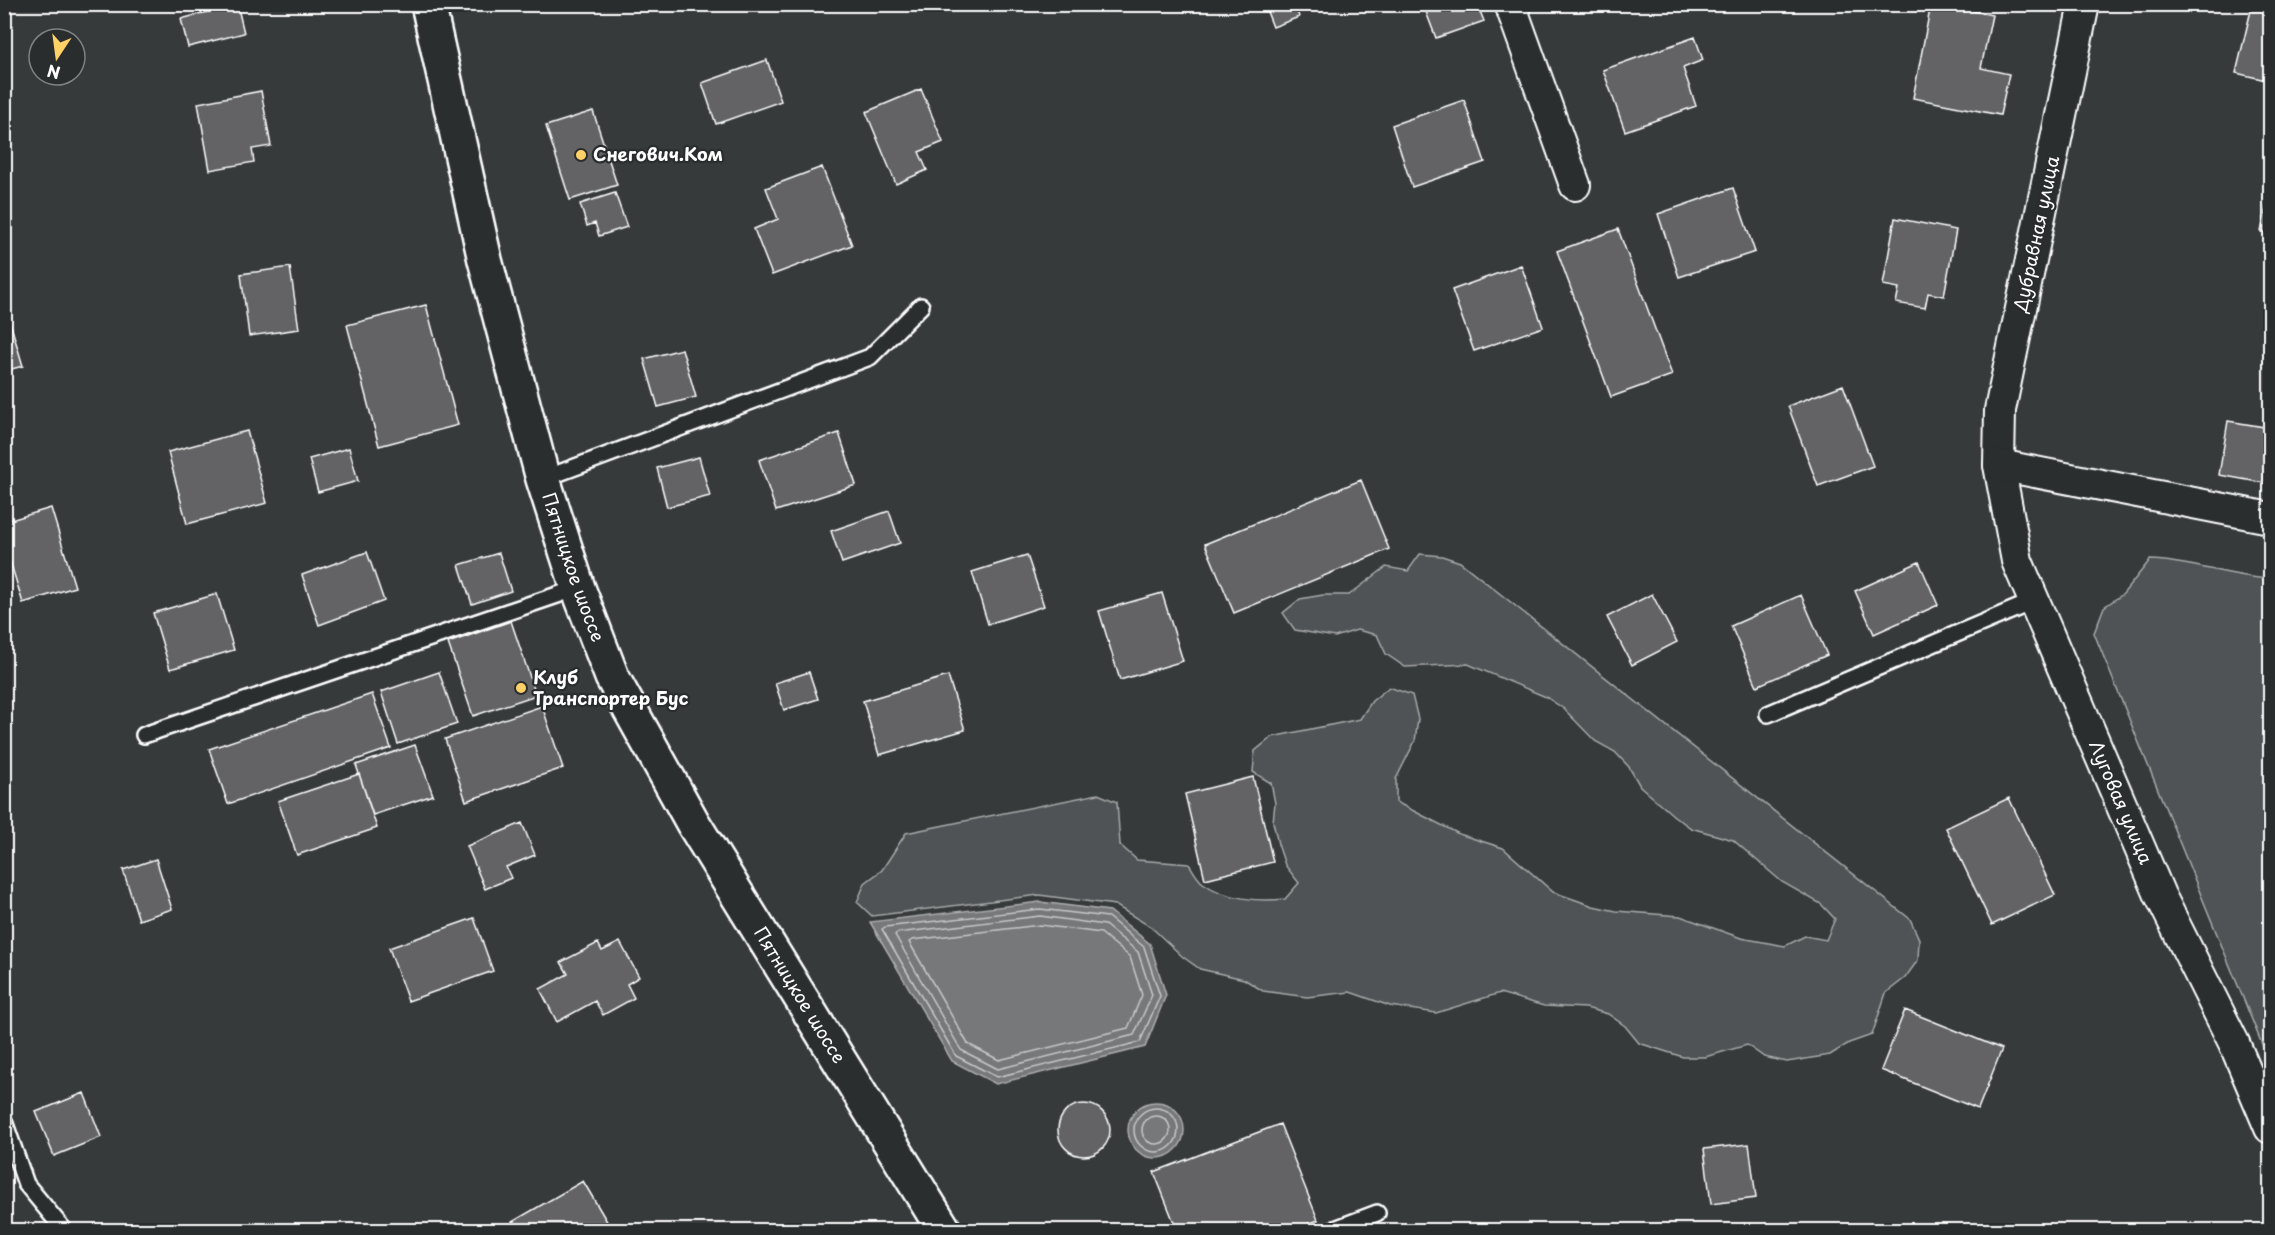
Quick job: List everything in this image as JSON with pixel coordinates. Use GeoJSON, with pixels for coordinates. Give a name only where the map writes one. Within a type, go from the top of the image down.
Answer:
{"type":"FeatureCollection","features":[{"type":"Feature","properties":{"kind":"main road","name":"Пятницкое шоссе"},"geometry":{"type":"LineString","coordinates":[[428,4],[485,260],[543,479],[578,588],[612,677],[693,823],[940,1229]]}},
{"type":"Feature","properties":{"kind":"street"},"geometry":{"type":"LineString","coordinates":[[1510,4],[1575,185]]}},
{"type":"Feature","properties":{"kind":"street","name":"Дубравная улица"},"geometry":{"type":"LineString","coordinates":[[1999,465],[2000,410],[2084,4]]}},
{"type":"Feature","properties":{"kind":"street"},"geometry":{"type":"LineString","coordinates":[[1999,465],[2271,518]]}},
{"type":"Feature","properties":{"kind":"street","name":"Луговая улица"},"geometry":{"type":"LineString","coordinates":[[1999,465],[2017,561],[2160,895],[2234,1043],[2271,1128]]}},
{"type":"Feature","properties":{"kind":"lane"},"geometry":{"type":"LineString","coordinates":[[543,479],[870,357],[921,306]]}},
{"type":"Feature","properties":{"kind":"lane"},"geometry":{"type":"LineString","coordinates":[[144,735],[578,588]]}},
{"type":"Feature","properties":{"kind":"lane"},"geometry":{"type":"LineString","coordinates":[[1768,714],[2034,601]]}},
{"type":"Feature","properties":{"kind":"lane"},"geometry":{"type":"LineString","coordinates":[[4,1121],[26,1184],[64,1230]]}},
{"type":"Feature","properties":{"kind":"lane"},"geometry":{"type":"LineString","coordinates":[[1332,1230],[1377,1213]]}},
{"type":"Feature","properties":{"kind":"shaded area"},"geometry":{"type":"Polygon","coordinates":[[[1420,554],[1442,556],[1460,562],[1910,919],[1919,939],[1918,960],[1905,978],[1886,993],[1872,1035],[1849,1043],[1830,1055],[1787,1062],[1764,1057],[1747,1045],[1705,1057],[1683,1057],[1639,1043],[1625,1026],[1608,1014],[1586,1008],[1544,1006],[1500,993],[1436,1013],[1390,1006],[1350,992],[1307,997],[1263,991],[1244,979],[1200,969],[1183,957],[1151,927],[1115,905],[1039,895],[872,916],[857,902],[865,883],[882,870],[906,833],[1098,794],[1117,802],[1120,845],[1137,860],[1189,864],[1203,883],[1232,896],[1264,900],[1285,899],[1299,883],[1285,865],[1278,844],[1273,822],[1275,803],[1271,783],[1253,772],[1255,751],[1272,737],[1360,719],[1372,701],[1389,687],[1412,695],[1418,719],[1415,741],[1396,779],[1396,802],[1459,834],[1503,848],[1553,892],[1593,906],[1616,911],[1680,916],[1741,938],[1785,946],[1805,936],[1826,940],[1835,919],[1821,904],[1782,882],[1733,840],[1691,828],[1674,816],[1640,786],[1629,767],[1615,752],[1595,741],[1564,709],[1546,697],[1468,664],[1405,667],[1386,654],[1377,635],[1357,630],[1335,637],[1295,630],[1283,613],[1300,599],[1323,595],[1349,595],[1386,567],[1408,571],[1420,554]]]}},
{"type":"Feature","properties":{"kind":"shaded area"},"geometry":{"type":"Polygon","coordinates":[[[2150,560],[2270,579],[2270,1064],[2094,633],[2104,607],[2123,594],[2150,560]]]}},
{"type":"Feature","properties":{"kind":"water"},"geometry":{"type":"Polygon","coordinates":[[[1040,902],[1110,911],[1150,944],[1166,995],[1145,1047],[996,1084],[952,1061],[870,922],[1040,902]]]}},
{"type":"Feature","properties":{"kind":"water"},"geometry":{"type":"Polygon","coordinates":[[[1156,1102],[1167,1104],[1176,1110],[1182,1119],[1184,1130],[1182,1141],[1176,1150],[1167,1156],[1156,1158],[1145,1156],[1136,1150],[1130,1141],[1128,1130],[1130,1119],[1136,1110],[1145,1104],[1156,1102]]]}},
{"type":"Feature","properties":{"kind":"building"},"geometry":{"type":"Polygon","coordinates":[[[237,4],[244,33],[188,47],[181,19],[237,4]]]}},
{"type":"Feature","properties":{"kind":"building"},"geometry":{"type":"Polygon","coordinates":[[[1264,4],[1295,4],[1299,17],[1273,27],[1264,4]]]}},
{"type":"Feature","properties":{"kind":"building"},"geometry":{"type":"Polygon","coordinates":[[[1423,4],[1477,4],[1484,21],[1436,38],[1423,4]]]}},
{"type":"Feature","properties":{"kind":"building"},"geometry":{"type":"Polygon","coordinates":[[[1931,4],[1992,15],[1981,68],[2009,74],[2000,115],[1913,98],[1931,4]]]}},
{"type":"Feature","properties":{"kind":"building"},"geometry":{"type":"Polygon","coordinates":[[[2252,6],[2270,10],[2270,81],[2236,73],[2252,6]]]}},
{"type":"Feature","properties":{"kind":"building"},"geometry":{"type":"Polygon","coordinates":[[[1695,37],[1703,60],[1683,68],[1696,106],[1625,131],[1603,70],[1695,37]]]}},
{"type":"Feature","properties":{"kind":"building"},"geometry":{"type":"Polygon","coordinates":[[[767,60],[781,101],[716,124],[702,83],[767,60]]]}},
{"type":"Feature","properties":{"kind":"building"},"geometry":{"type":"Polygon","coordinates":[[[921,89],[943,142],[919,152],[927,170],[896,184],[866,112],[921,89]]]}},
{"type":"Feature","properties":{"kind":"building"},"geometry":{"type":"Polygon","coordinates":[[[261,91],[271,146],[252,149],[254,162],[210,170],[198,103],[261,91]]]}},
{"type":"Feature","properties":{"kind":"building"},"geometry":{"type":"Polygon","coordinates":[[[1464,100],[1485,162],[1412,187],[1392,125],[1464,100]]]}},
{"type":"Feature","properties":{"kind":"building","name":"Снегович.Ком"},"geometry":{"type":"Polygon","coordinates":[[[593,111],[617,185],[570,200],[546,126],[593,111]]]}},
{"type":"Feature","properties":{"kind":"building"},"geometry":{"type":"Polygon","coordinates":[[[822,167],[852,245],[772,275],[754,229],[778,219],[766,188],[822,167]]]}},
{"type":"Feature","properties":{"kind":"building"},"geometry":{"type":"Polygon","coordinates":[[[1733,188],[1755,252],[1679,277],[1658,214],[1733,188]]]}},
{"type":"Feature","properties":{"kind":"building"},"geometry":{"type":"Polygon","coordinates":[[[2270,189],[2270,234],[2261,232],[2270,189]]]}},
{"type":"Feature","properties":{"kind":"building"},"geometry":{"type":"Polygon","coordinates":[[[615,193],[627,227],[599,236],[595,223],[587,226],[580,204],[615,193]]]}},
{"type":"Feature","properties":{"kind":"building"},"geometry":{"type":"Polygon","coordinates":[[[1895,218],[1956,230],[1944,296],[1928,293],[1925,308],[1896,303],[1899,288],[1883,285],[1895,218]]]}},
{"type":"Feature","properties":{"kind":"building"},"geometry":{"type":"Polygon","coordinates":[[[1618,229],[1672,375],[1611,397],[1557,251],[1618,229]]]}},
{"type":"Feature","properties":{"kind":"building"},"geometry":{"type":"Polygon","coordinates":[[[1521,265],[1543,327],[1474,351],[1452,290],[1521,265]]]}},
{"type":"Feature","properties":{"kind":"building"},"geometry":{"type":"Polygon","coordinates":[[[290,267],[299,329],[249,336],[241,274],[290,267]]]}},
{"type":"Feature","properties":{"kind":"building"},"geometry":{"type":"Polygon","coordinates":[[[4,302],[23,366],[4,371],[4,302]]]}},
{"type":"Feature","properties":{"kind":"building"},"geometry":{"type":"Polygon","coordinates":[[[426,305],[458,425],[379,446],[347,325],[426,305]]]}},
{"type":"Feature","properties":{"kind":"building"},"geometry":{"type":"Polygon","coordinates":[[[682,349],[696,397],[658,407],[644,359],[682,349]]]}},
{"type":"Feature","properties":{"kind":"building"},"geometry":{"type":"Polygon","coordinates":[[[1843,385],[1873,466],[1818,486],[1788,406],[1843,385]]]}},
{"type":"Feature","properties":{"kind":"building"},"geometry":{"type":"Polygon","coordinates":[[[2228,421],[2270,428],[2270,484],[2219,475],[2228,421]]]}},
{"type":"Feature","properties":{"kind":"building"},"geometry":{"type":"Polygon","coordinates":[[[247,431],[267,503],[187,524],[168,452],[247,431]]]}},
{"type":"Feature","properties":{"kind":"building"},"geometry":{"type":"Polygon","coordinates":[[[839,433],[856,485],[776,511],[759,460],[839,433]]]}},
{"type":"Feature","properties":{"kind":"building"},"geometry":{"type":"Polygon","coordinates":[[[349,448],[358,481],[318,492],[309,459],[349,448]]]}},
{"type":"Feature","properties":{"kind":"building"},"geometry":{"type":"Polygon","coordinates":[[[699,457],[710,496],[667,507],[657,468],[699,457]]]}},
{"type":"Feature","properties":{"kind":"building"},"geometry":{"type":"Polygon","coordinates":[[[1361,480],[1389,549],[1234,613],[1205,544],[1361,480]]]}},
{"type":"Feature","properties":{"kind":"building"},"geometry":{"type":"Polygon","coordinates":[[[51,508],[75,587],[23,603],[4,542],[4,522],[51,508]]]}},
{"type":"Feature","properties":{"kind":"building"},"geometry":{"type":"Polygon","coordinates":[[[889,511],[900,543],[842,563],[831,531],[889,511]]]}},
{"type":"Feature","properties":{"kind":"building"},"geometry":{"type":"Polygon","coordinates":[[[367,552],[384,601],[319,625],[302,575],[367,552]]]}},
{"type":"Feature","properties":{"kind":"building"},"geometry":{"type":"Polygon","coordinates":[[[499,553],[511,591],[472,604],[459,565],[499,553]]]}},
{"type":"Feature","properties":{"kind":"building"},"geometry":{"type":"Polygon","coordinates":[[[1027,555],[1044,606],[988,624],[972,572],[1027,555]]]}},
{"type":"Feature","properties":{"kind":"building"},"geometry":{"type":"Polygon","coordinates":[[[1919,562],[1938,605],[1874,634],[1855,591],[1919,562]]]}},
{"type":"Feature","properties":{"kind":"building"},"geometry":{"type":"Polygon","coordinates":[[[1162,593],[1183,661],[1120,680],[1099,611],[1162,593]]]}},
{"type":"Feature","properties":{"kind":"building"},"geometry":{"type":"Polygon","coordinates":[[[217,594],[234,650],[170,669],[153,613],[217,594]]]}},
{"type":"Feature","properties":{"kind":"building"},"geometry":{"type":"Polygon","coordinates":[[[1652,594],[1677,642],[1632,665],[1607,617],[1652,594]]]}},
{"type":"Feature","properties":{"kind":"building"},"geometry":{"type":"Polygon","coordinates":[[[1801,595],[1827,655],[1757,686],[1731,626],[1801,595]]]}},
{"type":"Feature","properties":{"kind":"building"},"geometry":{"type":"Polygon","coordinates":[[[511,621],[536,695],[473,716],[448,643],[511,621]]]}},
{"type":"Feature","properties":{"kind":"building"},"geometry":{"type":"Polygon","coordinates":[[[439,672],[457,724],[398,744],[381,692],[439,672]]]}},
{"type":"Feature","properties":{"kind":"building"},"geometry":{"type":"Polygon","coordinates":[[[809,672],[818,699],[784,710],[775,683],[809,672]]]}},
{"type":"Feature","properties":{"kind":"building"},"geometry":{"type":"Polygon","coordinates":[[[948,676],[965,730],[879,755],[863,701],[948,676]]]}},
{"type":"Feature","properties":{"kind":"building"},"geometry":{"type":"Polygon","coordinates":[[[372,694],[391,748],[228,804],[209,749],[372,694]]]}},
{"type":"Feature","properties":{"kind":"building"},"geometry":{"type":"Polygon","coordinates":[[[542,706],[563,768],[466,801],[445,739],[542,706]]]}},
{"type":"Feature","properties":{"kind":"building"},"geometry":{"type":"Polygon","coordinates":[[[415,745],[433,795],[373,815],[356,765],[415,745]]]}},
{"type":"Feature","properties":{"kind":"building"},"geometry":{"type":"Polygon","coordinates":[[[359,774],[377,828],[297,855],[278,801],[359,774]]]}},
{"type":"Feature","properties":{"kind":"building"},"geometry":{"type":"Polygon","coordinates":[[[1253,777],[1273,862],[1205,879],[1185,794],[1253,777]]]}},
{"type":"Feature","properties":{"kind":"building"},"geometry":{"type":"Polygon","coordinates":[[[2009,798],[2055,895],[1992,925],[1946,828],[2009,798]]]}},
{"type":"Feature","properties":{"kind":"building"},"geometry":{"type":"Polygon","coordinates":[[[522,823],[535,855],[506,867],[511,878],[485,889],[467,846],[522,823]]]}},
{"type":"Feature","properties":{"kind":"building"},"geometry":{"type":"Polygon","coordinates":[[[156,859],[172,909],[139,920],[123,870],[156,859]]]}},
{"type":"Feature","properties":{"kind":"building"},"geometry":{"type":"Polygon","coordinates":[[[474,918],[493,971],[408,1001],[389,948],[474,918]]]}},
{"type":"Feature","properties":{"kind":"building"},"geometry":{"type":"Polygon","coordinates":[[[620,942],[639,977],[627,984],[634,998],[603,1015],[595,1001],[557,1022],[540,989],[568,974],[561,962],[598,943],[602,951],[620,942]]]}},
{"type":"Feature","properties":{"kind":"building"},"geometry":{"type":"Polygon","coordinates":[[[1905,1010],[2002,1049],[1978,1109],[1881,1070],[1905,1010]]]}},
{"type":"Feature","properties":{"kind":"building"},"geometry":{"type":"Polygon","coordinates":[[[84,1093],[101,1137],[54,1156],[36,1112],[84,1093]]]}},
{"type":"Feature","properties":{"kind":"building"},"geometry":{"type":"Polygon","coordinates":[[[1084,1104],[1094,1106],[1102,1112],[1108,1120],[1110,1130],[1108,1140],[1102,1148],[1094,1154],[1084,1156],[1074,1154],[1066,1148],[1060,1140],[1058,1130],[1060,1120],[1066,1112],[1074,1106],[1084,1104]]]}},
{"type":"Feature","properties":{"kind":"building"},"geometry":{"type":"Polygon","coordinates":[[[1280,1124],[1318,1220],[1292,1230],[1177,1230],[1154,1172],[1280,1124]]]}},
{"type":"Feature","properties":{"kind":"building"},"geometry":{"type":"Polygon","coordinates":[[[1749,1144],[1756,1198],[1711,1204],[1704,1149],[1749,1144]]]}},
{"type":"Feature","properties":{"kind":"building"},"geometry":{"type":"Polygon","coordinates":[[[583,1181],[612,1230],[516,1230],[512,1222],[583,1181]]]}},
{"type":"Feature","properties":{"kind":"place","name":"Снегович.Ком"},"geometry":{"type":"Point","coordinates":[581,155]}},
{"type":"Feature","properties":{"kind":"place","name":"Клуб Транспортер Бус"},"geometry":{"type":"Point","coordinates":[521,688]}}]}
